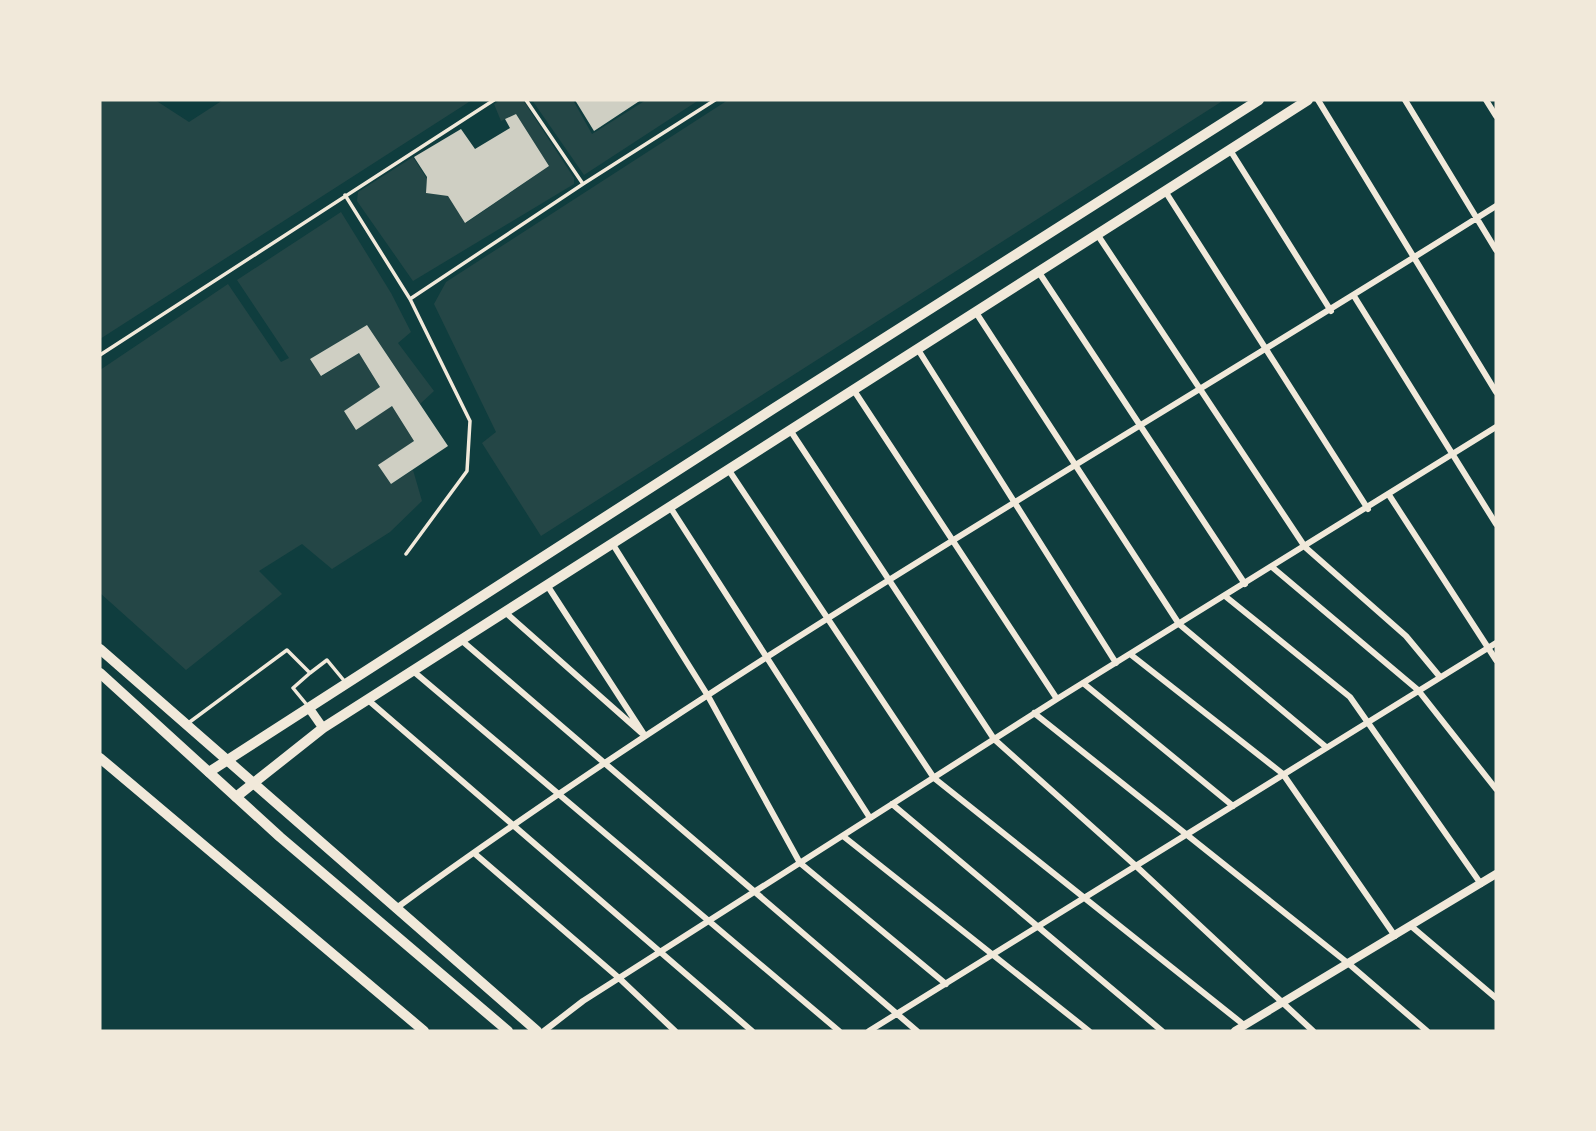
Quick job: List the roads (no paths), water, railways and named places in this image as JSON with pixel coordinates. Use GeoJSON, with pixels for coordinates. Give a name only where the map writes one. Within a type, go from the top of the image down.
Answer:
{"type":"FeatureCollection","features":[{"type":"Feature","properties":{"kind":"highway"},"geometry":{"type":"LineString","coordinates":[[100,649],[537,1031]]}},
{"type":"Feature","properties":{"kind":"highway"},"geometry":{"type":"LineString","coordinates":[[100,673],[236,797],[508,1031]]}},
{"type":"Feature","properties":{"kind":"highway"},"geometry":{"type":"LineString","coordinates":[[100,758],[424,1031]]}},
{"type":"Feature","properties":{"kind":"main road"},"geometry":{"type":"LineString","coordinates":[[209,772],[1259,100]]}},
{"type":"Feature","properties":{"kind":"main road"},"geometry":{"type":"LineString","coordinates":[[236,797],[323,728],[1308,100]]}},
{"type":"Feature","properties":{"kind":"main road"},"geometry":{"type":"LineString","coordinates":[[309,708],[323,728]]}},
{"type":"Feature","properties":{"kind":"street"},"geometry":{"type":"LineString","coordinates":[[1318,100],[1496,392]]}},
{"type":"Feature","properties":{"kind":"street"},"geometry":{"type":"LineString","coordinates":[[1405,100],[1496,250]]}},
{"type":"Feature","properties":{"kind":"street"},"geometry":{"type":"LineString","coordinates":[[1486,100],[1496,116]]}},
{"type":"Feature","properties":{"kind":"street"},"geometry":{"type":"LineString","coordinates":[[1230,150],[1331,310]]}},
{"type":"Feature","properties":{"kind":"street"},"geometry":{"type":"LineString","coordinates":[[1165,191],[1368,509]]}},
{"type":"Feature","properties":{"kind":"street"},"geometry":{"type":"LineString","coordinates":[[395,909],[645,736],[953,540],[1267,350],[1496,206]]}},
{"type":"Feature","properties":{"kind":"street"},"geometry":{"type":"LineString","coordinates":[[1097,234],[1306,547],[1406,636],[1440,677]]}},
{"type":"Feature","properties":{"kind":"street"},"geometry":{"type":"LineString","coordinates":[[1038,271],[1245,584]]}},
{"type":"Feature","properties":{"kind":"street"},"geometry":{"type":"LineString","coordinates":[[1354,296],[1496,524]]}},
{"type":"Feature","properties":{"kind":"street"},"geometry":{"type":"LineString","coordinates":[[975,311],[1179,624],[1326,747]]}},
{"type":"Feature","properties":{"kind":"street"},"geometry":{"type":"LineString","coordinates":[[917,348],[1116,663]]}},
{"type":"Feature","properties":{"kind":"street"},"geometry":{"type":"LineString","coordinates":[[853,389],[1056,699]]}},
{"type":"Feature","properties":{"kind":"street"},"geometry":{"type":"LineString","coordinates":[[544,1031],[620,978],[1056,699],[1368,509],[1496,427]]}},
{"type":"Feature","properties":{"kind":"street"},"geometry":{"type":"LineString","coordinates":[[790,429],[994,739],[1136,866],[1313,1031]]}},
{"type":"Feature","properties":{"kind":"street"},"geometry":{"type":"LineString","coordinates":[[728,469],[933,778],[1244,1025]]}},
{"type":"Feature","properties":{"kind":"street"},"geometry":{"type":"LineString","coordinates":[[1389,495],[1496,660]]}},
{"type":"Feature","properties":{"kind":"street"},"geometry":{"type":"LineString","coordinates":[[670,506],[870,818]]}},
{"type":"Feature","properties":{"kind":"street"},"geometry":{"type":"LineString","coordinates":[[612,543],[708,696],[800,863],[946,984]]}},
{"type":"Feature","properties":{"kind":"street"},"geometry":{"type":"LineString","coordinates":[[1272,568],[1419,690],[1496,789]]}},
{"type":"Feature","properties":{"kind":"street"},"geometry":{"type":"LineString","coordinates":[[547,585],[645,736]]}},
{"type":"Feature","properties":{"kind":"street"},"geometry":{"type":"LineString","coordinates":[[1225,596],[1350,697],[1369,720],[1481,884]]}},
{"type":"Feature","properties":{"kind":"street"},"geometry":{"type":"LineString","coordinates":[[505,612],[645,736]]}},
{"type":"Feature","properties":{"kind":"street"},"geometry":{"type":"LineString","coordinates":[[461,640],[917,1031]]}},
{"type":"Feature","properties":{"kind":"street"},"geometry":{"type":"LineString","coordinates":[[869,1031],[1496,643]]}},
{"type":"Feature","properties":{"kind":"street"},"geometry":{"type":"LineString","coordinates":[[1130,654],[1283,774],[1395,936]]}},
{"type":"Feature","properties":{"kind":"street"},"geometry":{"type":"LineString","coordinates":[[413,671],[557,796],[839,1031]]}},
{"type":"Feature","properties":{"kind":"street"},"geometry":{"type":"LineString","coordinates":[[1083,683],[1233,806]]}},
{"type":"Feature","properties":{"kind":"street"},"geometry":{"type":"LineString","coordinates":[[368,700],[752,1031]]}},
{"type":"Feature","properties":{"kind":"street"},"geometry":{"type":"LineString","coordinates":[[1034,713],[1349,964],[1427,1031]]}},
{"type":"Feature","properties":{"kind":"street"},"geometry":{"type":"LineString","coordinates":[[892,804],[1162,1031]]}},
{"type":"Feature","properties":{"kind":"street"},"geometry":{"type":"LineString","coordinates":[[843,836],[1089,1031]]}},
{"type":"Feature","properties":{"kind":"street"},"geometry":{"type":"LineString","coordinates":[[474,853],[620,978],[675,1031]]}},
{"type":"Feature","properties":{"kind":"street"},"geometry":{"type":"LineString","coordinates":[[1235,1031],[1496,874]]}},
{"type":"Feature","properties":{"kind":"street"},"geometry":{"type":"LineString","coordinates":[[1411,926],[1496,998]]}},
{"type":"Feature","properties":{"kind":"lane"},"geometry":{"type":"LineString","coordinates":[[100,355],[494,100]]}},
{"type":"Feature","properties":{"kind":"lane"},"geometry":{"type":"LineString","coordinates":[[526,100],[583,184]]}},
{"type":"Feature","properties":{"kind":"lane"},"geometry":{"type":"LineString","coordinates":[[411,299],[715,100]]}},
{"type":"Feature","properties":{"kind":"lane"},"geometry":{"type":"LineString","coordinates":[[345,195],[411,299],[470,421],[467,471],[406,554]]}},
{"type":"Feature","properties":{"kind":"lane"},"geometry":{"type":"LineString","coordinates":[[186,725],[287,650],[310,673]]}},
{"type":"Feature","properties":{"kind":"lane"},"geometry":{"type":"LineString","coordinates":[[309,708],[293,688],[327,660],[347,683]]}}]}
